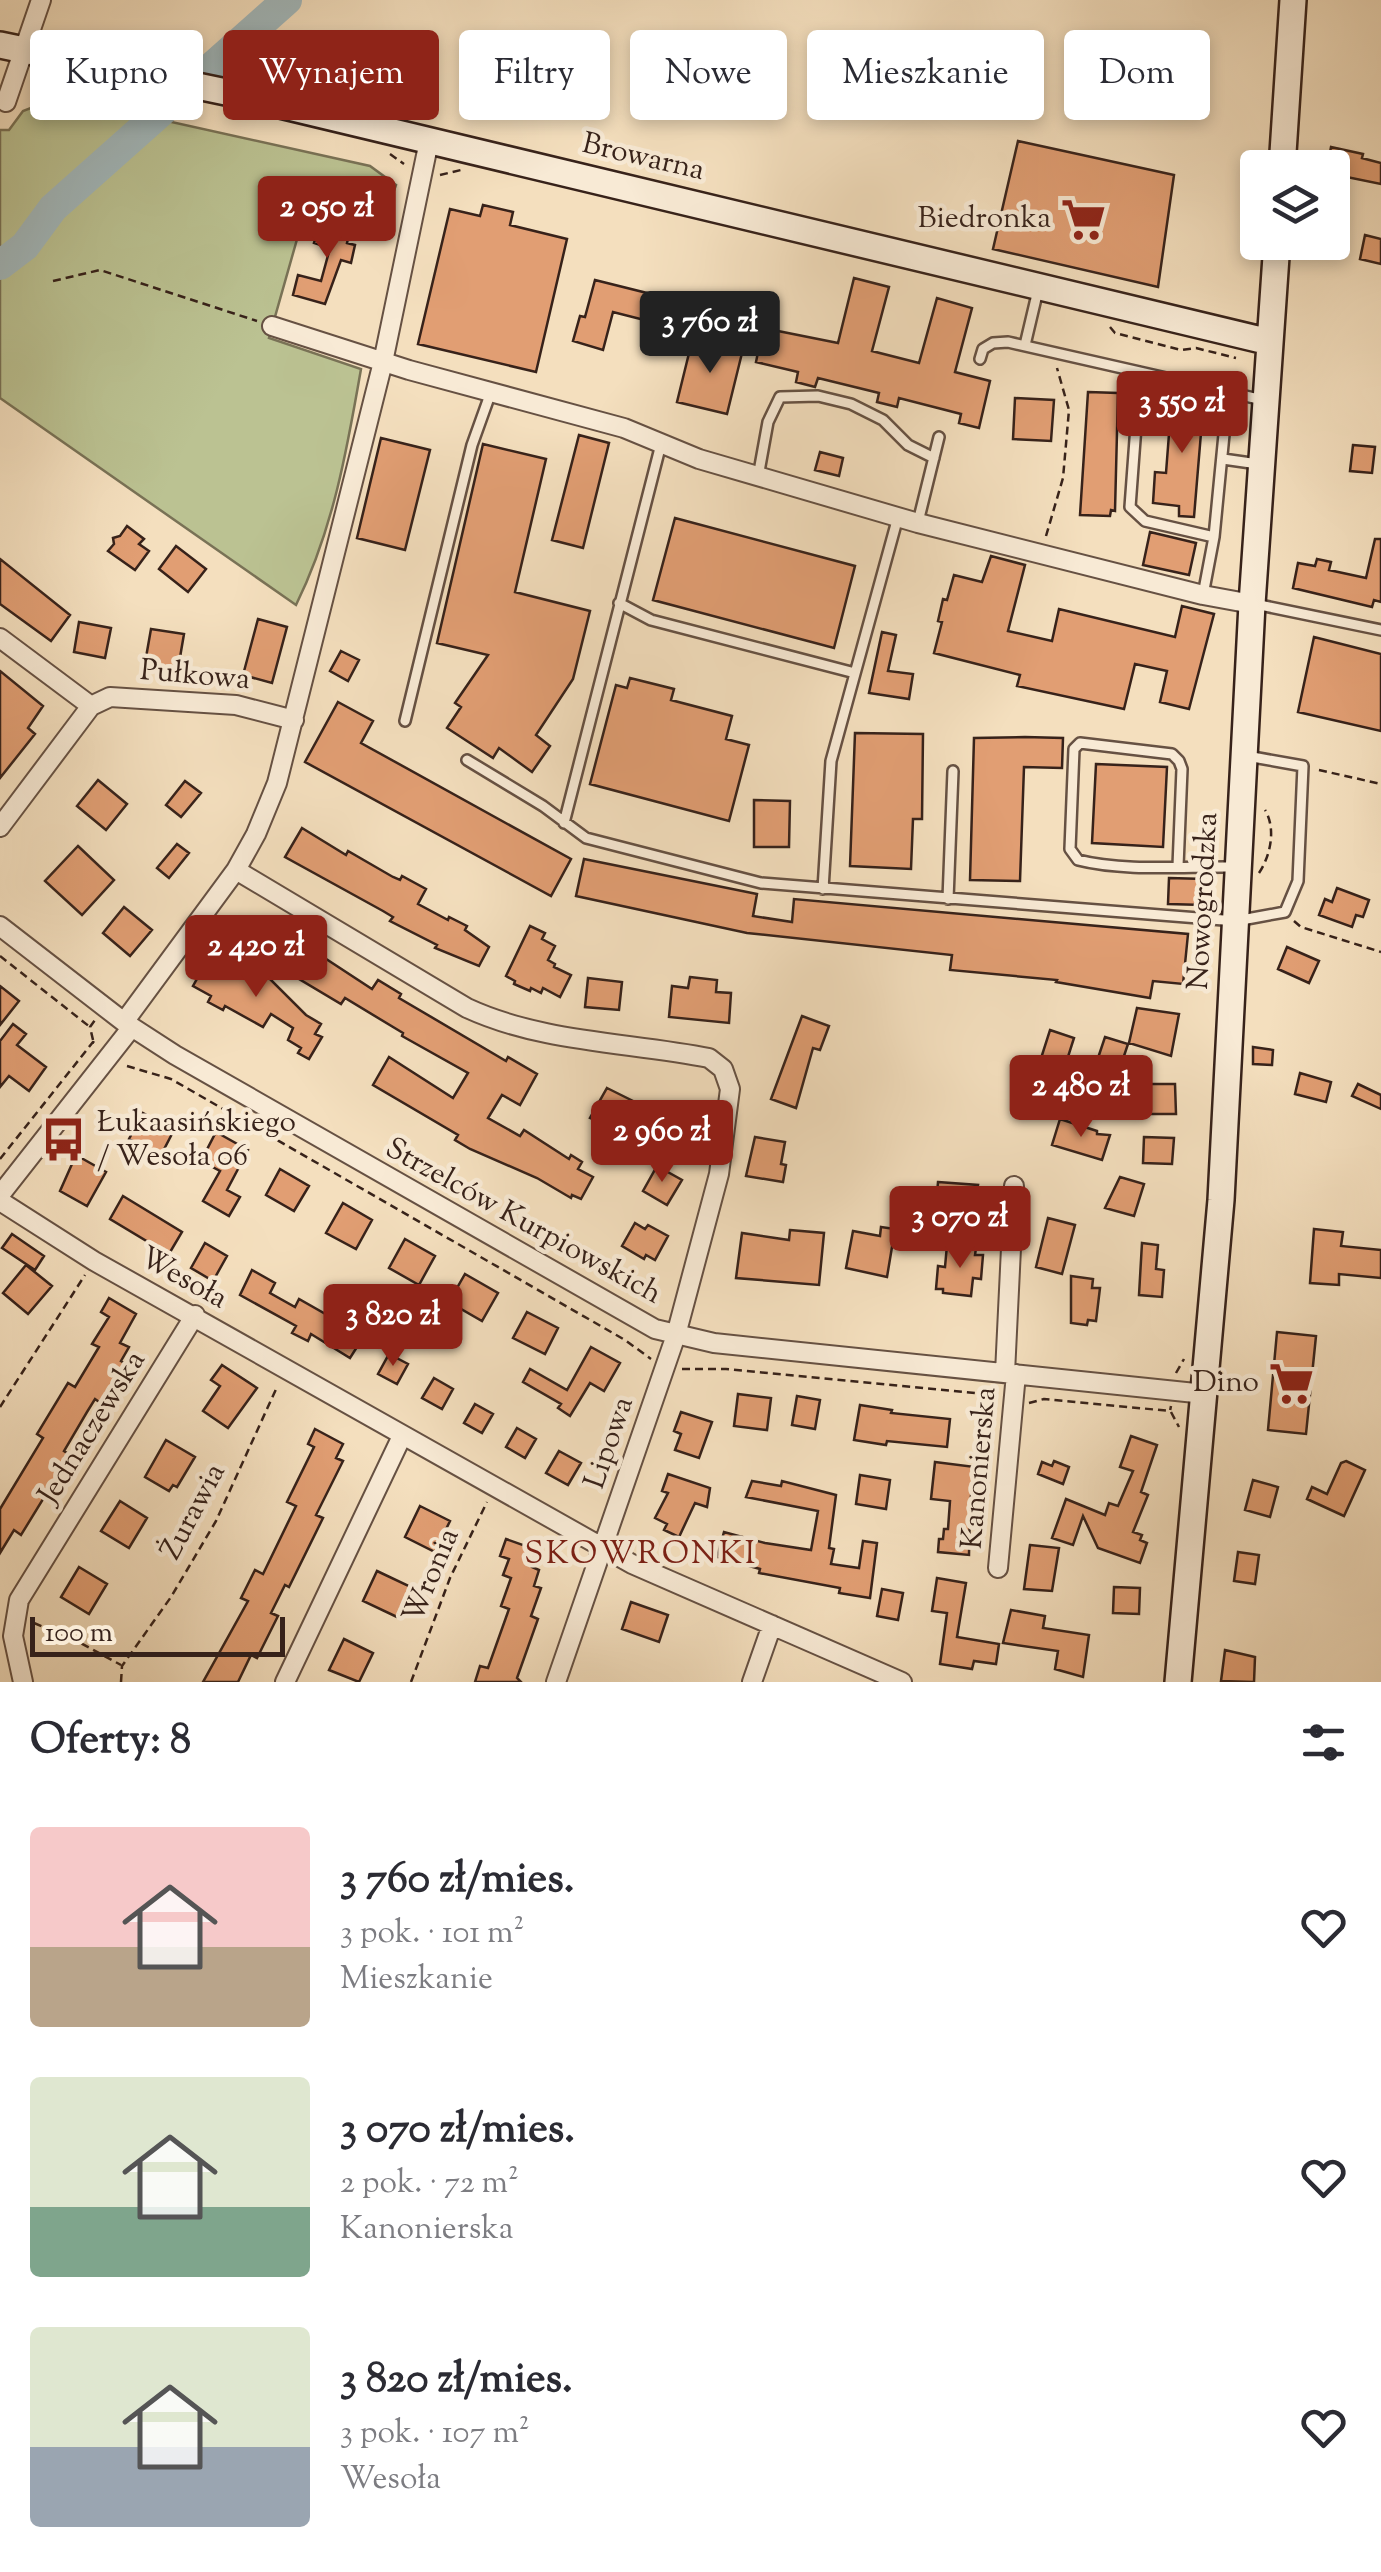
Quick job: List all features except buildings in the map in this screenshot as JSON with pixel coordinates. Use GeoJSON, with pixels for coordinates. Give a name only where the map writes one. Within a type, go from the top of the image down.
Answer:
{"type":"FeatureCollection","features":[{"type":"Feature","properties":{"kind":"main road"},"geometry":{"type":"LineString","coordinates":[[1283,150],[1294,0]]}},
{"type":"Feature","properties":{"kind":"main road","name":"Browarna"},"geometry":{"type":"LineString","coordinates":[[12,48],[226,92],[1270,342]]}},
{"type":"Feature","properties":{"kind":"main road","name":"Nowogrodzka"},"geometry":{"type":"LineString","coordinates":[[1178,1682],[1221,1200],[1236,921],[1249,870],[1244,756],[1275,260]]}},
{"type":"Feature","properties":{"kind":"street"},"geometry":{"type":"LineString","coordinates":[[6,102],[12,48],[41,0]]}},
{"type":"Feature","properties":{"kind":"street"},"geometry":{"type":"LineString","coordinates":[[0,1198],[236,870],[267,808],[294,720],[383,362],[429,141]]}},
{"type":"Feature","properties":{"kind":"street"},"geometry":{"type":"LineString","coordinates":[[272,326],[383,362],[624,428],[758,478],[1041,556],[1252,604]]}},
{"type":"Feature","properties":{"kind":"street"},"geometry":{"type":"LineString","coordinates":[[0,638],[91,706],[0,828]]}},
{"type":"Feature","properties":{"kind":"street","name":"Pułkowa"},"geometry":{"type":"LineString","coordinates":[[91,706],[110,697],[216,703],[256,708],[294,720]]}},
{"type":"Feature","properties":{"kind":"street","name":"Lipowa"},"geometry":{"type":"LineString","coordinates":[[236,870],[467,1008],[498,1022],[558,1036],[710,1058],[720,1065],[730,1084],[719,1174],[676,1335],[556,1682]]}},
{"type":"Feature","properties":{"kind":"street","name":"Strzelców Kurpiowskich"},"geometry":{"type":"LineString","coordinates":[[0,926],[128,1025],[175,1055],[655,1329],[714,1343],[1205,1394]]}},
{"type":"Feature","properties":{"kind":"street","name":"Kanonierska"},"geometry":{"type":"LineString","coordinates":[[998,1568],[1011,1374],[1014,1186]]}},
{"type":"Feature","properties":{"kind":"street","name":"Wesoła"},"geometry":{"type":"LineString","coordinates":[[0,1198],[94,1262],[195,1315],[603,1548],[902,1682]]}},
{"type":"Feature","properties":{"kind":"street","name":"Jednaczewska"},"geometry":{"type":"LineString","coordinates":[[14,1615],[25,1589],[195,1315]]}},
{"type":"Feature","properties":{"kind":"street"},"geometry":{"type":"LineString","coordinates":[[285,1682],[402,1436]]}},
{"type":"Feature","properties":{"kind":"street"},"geometry":{"type":"LineString","coordinates":[[14,1615],[14,1646],[23,1682]]}},
{"type":"Feature","properties":{"kind":"street"},"geometry":{"type":"LineString","coordinates":[[752,1682],[772,1625]]}},
{"type":"Feature","properties":{"kind":"lane"},"geometry":{"type":"LineString","coordinates":[[1025,345],[1038,287]]}},
{"type":"Feature","properties":{"kind":"lane"},"geometry":{"type":"LineString","coordinates":[[980,359],[983,349],[993,343],[1025,345],[1266,400]]}},
{"type":"Feature","properties":{"kind":"lane"},"geometry":{"type":"LineString","coordinates":[[1140,372],[1130,507],[1145,521],[1214,537]]}},
{"type":"Feature","properties":{"kind":"lane"},"geometry":{"type":"LineString","coordinates":[[405,721],[472,444],[491,392]]}},
{"type":"Feature","properties":{"kind":"lane"},"geometry":{"type":"LineString","coordinates":[[758,478],[768,422],[780,397],[818,396],[851,404],[883,420],[908,445],[934,458]]}},
{"type":"Feature","properties":{"kind":"lane"},"geometry":{"type":"LineString","coordinates":[[1203,595],[1214,537],[1226,414]]}},
{"type":"Feature","properties":{"kind":"lane"},"geometry":{"type":"LineString","coordinates":[[918,523],[938,438]]}},
{"type":"Feature","properties":{"kind":"lane"},"geometry":{"type":"LineString","coordinates":[[564,823],[660,444]]}},
{"type":"Feature","properties":{"kind":"lane"},"geometry":{"type":"LineString","coordinates":[[1223,459],[1261,464]]}},
{"type":"Feature","properties":{"kind":"lane"},"geometry":{"type":"LineString","coordinates":[[824,889],[831,761],[898,517]]}},
{"type":"Feature","properties":{"kind":"lane"},"geometry":{"type":"LineString","coordinates":[[620,602],[652,620],[855,673]]}},
{"type":"Feature","properties":{"kind":"lane"},"geometry":{"type":"LineString","coordinates":[[1252,604],[1381,630]]}},
{"type":"Feature","properties":{"kind":"lane"},"geometry":{"type":"LineString","coordinates":[[1178,866],[1180,761],[1172,754],[1080,743],[1074,749],[1070,849],[1078,860],[1092,863],[1249,870]]}},
{"type":"Feature","properties":{"kind":"lane"},"geometry":{"type":"LineString","coordinates":[[467,760],[586,838],[762,883],[1236,921],[1285,912],[1298,881],[1303,766],[1244,756]]}},
{"type":"Feature","properties":{"kind":"lane"},"geometry":{"type":"LineString","coordinates":[[948,899],[953,772]]}},
{"type":"Feature","properties":{"kind":"path"},"geometry":{"type":"LineString","coordinates":[[53,281],[100,270],[272,326]]}},
{"type":"Feature","properties":{"kind":"path"},"geometry":{"type":"LineString","coordinates":[[1041,556],[1064,478],[1069,410],[1056,364],[1060,352]]}},
{"type":"Feature","properties":{"kind":"path"},"geometry":{"type":"LineString","coordinates":[[1303,766],[1381,784]]}},
{"type":"Feature","properties":{"kind":"path"},"geometry":{"type":"LineString","coordinates":[[1249,870],[1268,858],[1270,820],[1261,804]]}},
{"type":"Feature","properties":{"kind":"path"},"geometry":{"type":"LineString","coordinates":[[1285,912],[1301,927],[1381,952]]}},
{"type":"Feature","properties":{"kind":"path"},"geometry":{"type":"LineString","coordinates":[[0,956],[90,1028]]}},
{"type":"Feature","properties":{"kind":"path"},"geometry":{"type":"LineString","coordinates":[[0,1406],[94,1262]]}},
{"type":"Feature","properties":{"kind":"path","name":"Żurawia"},"geometry":{"type":"LineString","coordinates":[[122,1666],[171,1597],[216,1521],[286,1368]]}},
{"type":"Feature","properties":{"kind":"path","name":"Wronia"},"geometry":{"type":"LineString","coordinates":[[411,1682],[450,1578],[494,1487]]}},
{"type":"Feature","properties":{"kind":"path"},"geometry":{"type":"LineString","coordinates":[[14,1615],[75,1640],[122,1666],[120,1682]]}},
{"type":"Feature","properties":{"kind":"green space"},"geometry":{"type":"Polygon","coordinates":[[[30,108],[30,120],[163,120],[370,166],[396,185],[385,216],[309,197],[269,338],[361,369],[329,519],[296,605],[0,398],[0,130],[9,130],[23,111],[30,108]]]}},
{"type":"Feature","properties":{"kind":"waterway"},"geometry":{"type":"LineString","coordinates":[[0,265],[25,246],[53,208],[287,0]]}},
{"type":"Feature","properties":{"kind":"place","name":"Biedronka"},"geometry":{"type":"Point","coordinates":[1084,219]}},
{"type":"Feature","properties":{"kind":"place","name":"Łukaasińskiego / Wesoła 06"},"geometry":{"type":"Point","coordinates":[64,1140]}},
{"type":"Feature","properties":{"kind":"place","name":"Dino"},"geometry":{"type":"Point","coordinates":[1292,1383]}},
{"type":"Feature","properties":{"kind":"district","name":"SKOWRONKI"},"geometry":{"type":"Point","coordinates":[641,1555]}}]}
